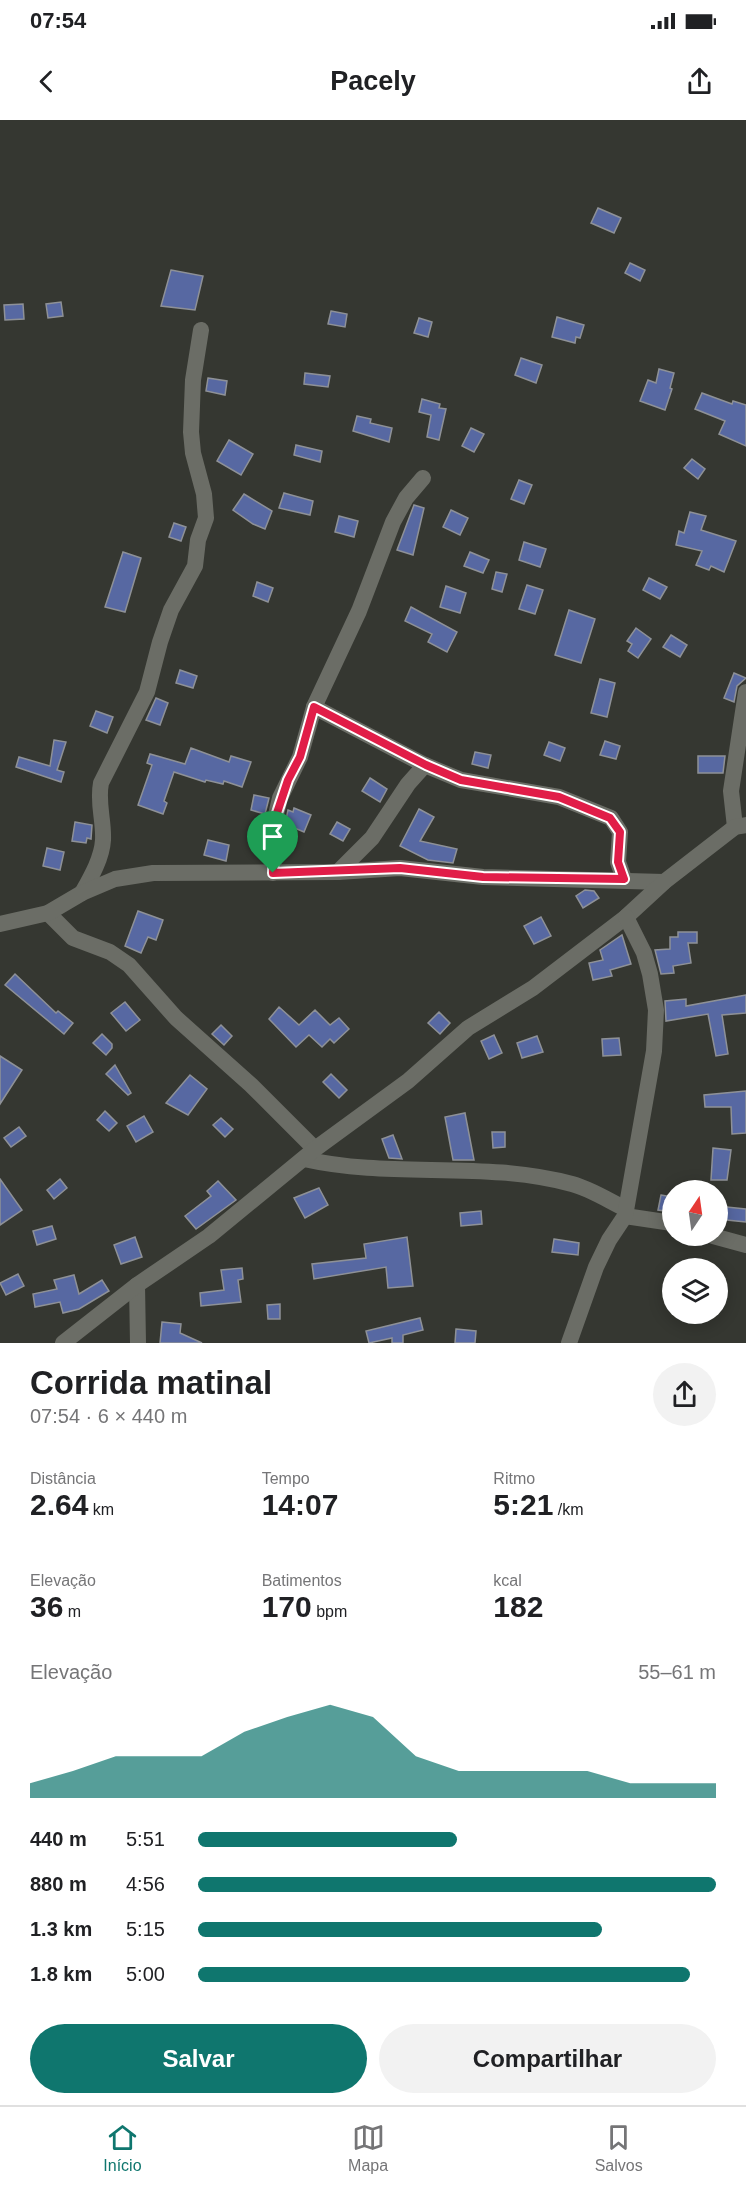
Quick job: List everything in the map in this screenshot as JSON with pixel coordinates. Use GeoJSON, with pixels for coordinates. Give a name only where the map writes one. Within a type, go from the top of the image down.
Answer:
{"type":"FeatureCollection","features":[{"type":"Feature","properties":{"kind":"street"},"geometry":{"type":"LineString","coordinates":[[82,893],[98,861],[103,840],[99,797],[101,783],[147,692],[171,610],[195,566],[198,540],[206,518],[204,494],[193,453],[191,432],[193,380],[201,330]]}},
{"type":"Feature","properties":{"kind":"street"},"geometry":{"type":"LineString","coordinates":[[273,873],[275,819],[288,780],[300,757],[314,707],[359,611],[393,522],[406,498],[423,478]]}},
{"type":"Feature","properties":{"kind":"street"},"geometry":{"type":"LineString","coordinates":[[63,1343],[137,1285],[208,1236],[309,1154],[408,1081],[468,1028],[533,988],[626,917],[664,882],[740,826],[731,791],[746,692]]}},
{"type":"Feature","properties":{"kind":"street"},"geometry":{"type":"LineString","coordinates":[[314,707],[426,765],[461,780],[559,797],[610,818],[620,832],[618,862],[624,879]]}},
{"type":"Feature","properties":{"kind":"street"},"geometry":{"type":"LineString","coordinates":[[338,872],[372,838],[408,784],[426,765]]}},
{"type":"Feature","properties":{"kind":"street"},"geometry":{"type":"LineString","coordinates":[[0,924],[48,913],[82,893],[115,879],[153,873],[338,872],[400,868],[483,877],[624,879],[664,882]]}},
{"type":"Feature","properties":{"kind":"street"},"geometry":{"type":"LineString","coordinates":[[48,913],[73,938],[110,952],[129,965],[176,1018],[250,1085],[309,1154],[341,1167],[440,1172],[460,1168],[574,1184],[626,1213],[662,1221]]}},
{"type":"Feature","properties":{"kind":"street"},"geometry":{"type":"LineString","coordinates":[[570,1343],[596,1267],[626,1213],[654,1052],[656,1010],[644,953],[626,917]]}},
{"type":"Feature","properties":{"kind":"street"},"geometry":{"type":"LineString","coordinates":[[728,1240],[746,1245]]}},
{"type":"Feature","properties":{"kind":"street"},"geometry":{"type":"LineString","coordinates":[[137,1285],[138,1343]]}},
{"type":"Feature","properties":{"kind":"building"},"geometry":{"type":"Polygon","coordinates":[[[598,208],[621,218],[614,233],[591,223],[598,208]]]}},
{"type":"Feature","properties":{"kind":"building"},"geometry":{"type":"Polygon","coordinates":[[[630,263],[645,270],[640,281],[625,273],[630,263]]]}},
{"type":"Feature","properties":{"kind":"building"},"geometry":{"type":"Polygon","coordinates":[[[171,270],[203,276],[195,310],[161,306],[171,270]]]}},
{"type":"Feature","properties":{"kind":"building"},"geometry":{"type":"Polygon","coordinates":[[[61,302],[63,316],[48,318],[46,304],[61,302]]]}},
{"type":"Feature","properties":{"kind":"building"},"geometry":{"type":"Polygon","coordinates":[[[23,304],[24,319],[5,320],[4,305],[23,304]]]}},
{"type":"Feature","properties":{"kind":"building"},"geometry":{"type":"Polygon","coordinates":[[[331,311],[347,314],[345,327],[328,324],[331,311]]]}},
{"type":"Feature","properties":{"kind":"building"},"geometry":{"type":"Polygon","coordinates":[[[557,317],[584,325],[580,338],[576,337],[575,343],[552,337],[557,317]]]}},
{"type":"Feature","properties":{"kind":"building"},"geometry":{"type":"Polygon","coordinates":[[[419,318],[432,322],[428,337],[414,333],[419,318]]]}},
{"type":"Feature","properties":{"kind":"building"},"geometry":{"type":"Polygon","coordinates":[[[521,358],[542,365],[536,383],[515,375],[521,358]]]}},
{"type":"Feature","properties":{"kind":"building"},"geometry":{"type":"Polygon","coordinates":[[[659,369],[674,373],[670,388],[672,389],[665,410],[640,401],[648,380],[656,383],[659,369]]]}},
{"type":"Feature","properties":{"kind":"building"},"geometry":{"type":"Polygon","coordinates":[[[305,373],[330,376],[328,387],[304,384],[305,373]]]}},
{"type":"Feature","properties":{"kind":"building"},"geometry":{"type":"Polygon","coordinates":[[[208,378],[227,381],[225,395],[206,391],[208,378]]]}},
{"type":"Feature","properties":{"kind":"building"},"geometry":{"type":"Polygon","coordinates":[[[702,393],[732,404],[733,401],[746,405],[746,446],[719,434],[725,421],[695,409],[702,393]]]}},
{"type":"Feature","properties":{"kind":"building"},"geometry":{"type":"Polygon","coordinates":[[[422,399],[440,404],[439,408],[446,409],[439,440],[427,437],[431,415],[419,412],[422,399]]]}},
{"type":"Feature","properties":{"kind":"building"},"geometry":{"type":"Polygon","coordinates":[[[357,416],[371,419],[370,423],[392,428],[389,442],[353,431],[357,416]]]}},
{"type":"Feature","properties":{"kind":"building"},"geometry":{"type":"Polygon","coordinates":[[[471,428],[484,434],[474,452],[462,446],[471,428]]]}},
{"type":"Feature","properties":{"kind":"building"},"geometry":{"type":"Polygon","coordinates":[[[229,440],[253,454],[241,475],[217,461],[229,440]]]}},
{"type":"Feature","properties":{"kind":"building"},"geometry":{"type":"Polygon","coordinates":[[[296,445],[322,451],[320,462],[294,455],[296,445]]]}},
{"type":"Feature","properties":{"kind":"building"},"geometry":{"type":"Polygon","coordinates":[[[692,459],[705,469],[698,479],[684,468],[692,459]]]}},
{"type":"Feature","properties":{"kind":"building"},"geometry":{"type":"Polygon","coordinates":[[[519,480],[532,485],[524,504],[511,499],[519,480]]]}},
{"type":"Feature","properties":{"kind":"building"},"geometry":{"type":"Polygon","coordinates":[[[284,493],[313,501],[310,515],[279,508],[284,493]]]}},
{"type":"Feature","properties":{"kind":"building"},"geometry":{"type":"Polygon","coordinates":[[[244,494],[272,511],[265,529],[253,524],[233,510],[244,494]]]}},
{"type":"Feature","properties":{"kind":"building"},"geometry":{"type":"Polygon","coordinates":[[[414,505],[424,508],[413,555],[397,550],[414,505]]]}},
{"type":"Feature","properties":{"kind":"building"},"geometry":{"type":"Polygon","coordinates":[[[451,510],[468,518],[460,535],[443,527],[451,510]]]}},
{"type":"Feature","properties":{"kind":"building"},"geometry":{"type":"Polygon","coordinates":[[[690,512],[706,516],[701,530],[736,541],[724,572],[711,566],[709,570],[696,565],[702,551],[676,545],[679,531],[684,533],[690,512]]]}},
{"type":"Feature","properties":{"kind":"building"},"geometry":{"type":"Polygon","coordinates":[[[339,516],[358,521],[354,537],[335,532],[339,516]]]}},
{"type":"Feature","properties":{"kind":"building"},"geometry":{"type":"Polygon","coordinates":[[[174,523],[186,527],[181,541],[169,537],[174,523]]]}},
{"type":"Feature","properties":{"kind":"building"},"geometry":{"type":"Polygon","coordinates":[[[524,542],[546,549],[540,567],[519,560],[524,542]]]}},
{"type":"Feature","properties":{"kind":"building"},"geometry":{"type":"Polygon","coordinates":[[[123,552],[141,558],[125,612],[105,607],[123,552]]]}},
{"type":"Feature","properties":{"kind":"building"},"geometry":{"type":"Polygon","coordinates":[[[470,552],[489,560],[483,573],[464,566],[470,552]]]}},
{"type":"Feature","properties":{"kind":"building"},"geometry":{"type":"Polygon","coordinates":[[[496,572],[507,574],[502,592],[492,589],[496,572]]]}},
{"type":"Feature","properties":{"kind":"building"},"geometry":{"type":"Polygon","coordinates":[[[649,578],[667,587],[660,599],[643,590],[649,578]]]}},
{"type":"Feature","properties":{"kind":"building"},"geometry":{"type":"Polygon","coordinates":[[[257,582],[273,588],[268,602],[253,596],[257,582]]]}},
{"type":"Feature","properties":{"kind":"building"},"geometry":{"type":"Polygon","coordinates":[[[527,585],[543,590],[535,614],[519,609],[527,585]]]}},
{"type":"Feature","properties":{"kind":"building"},"geometry":{"type":"Polygon","coordinates":[[[446,586],[466,593],[460,613],[440,607],[446,586]]]}},
{"type":"Feature","properties":{"kind":"building"},"geometry":{"type":"Polygon","coordinates":[[[411,607],[457,632],[447,652],[428,642],[432,634],[405,621],[411,607]]]}},
{"type":"Feature","properties":{"kind":"building"},"geometry":{"type":"Polygon","coordinates":[[[569,610],[595,619],[581,663],[555,655],[569,610]]]}},
{"type":"Feature","properties":{"kind":"building"},"geometry":{"type":"Polygon","coordinates":[[[636,628],[651,639],[638,658],[628,651],[632,644],[627,641],[636,628]]]}},
{"type":"Feature","properties":{"kind":"building"},"geometry":{"type":"Polygon","coordinates":[[[671,635],[687,645],[680,657],[663,647],[671,635]]]}},
{"type":"Feature","properties":{"kind":"building"},"geometry":{"type":"Polygon","coordinates":[[[180,670],[197,676],[193,688],[176,683],[180,670]]]}},
{"type":"Feature","properties":{"kind":"building"},"geometry":{"type":"Polygon","coordinates":[[[734,673],[746,678],[737,686],[734,702],[724,698],[734,673]]]}},
{"type":"Feature","properties":{"kind":"building"},"geometry":{"type":"Polygon","coordinates":[[[600,679],[615,683],[607,717],[591,713],[600,679]]]}},
{"type":"Feature","properties":{"kind":"building"},"geometry":{"type":"Polygon","coordinates":[[[156,698],[168,703],[160,725],[146,720],[156,698]]]}},
{"type":"Feature","properties":{"kind":"building"},"geometry":{"type":"Polygon","coordinates":[[[96,711],[113,717],[107,733],[90,726],[96,711]]]}},
{"type":"Feature","properties":{"kind":"building"},"geometry":{"type":"Polygon","coordinates":[[[54,740],[66,742],[57,770],[64,772],[61,782],[16,767],[19,757],[50,766],[54,740]]]}},
{"type":"Feature","properties":{"kind":"building"},"geometry":{"type":"Polygon","coordinates":[[[605,741],[620,746],[616,759],[600,755],[605,741]]]}},
{"type":"Feature","properties":{"kind":"building"},"geometry":{"type":"Polygon","coordinates":[[[549,742],[565,748],[560,761],[544,755],[549,742]]]}},
{"type":"Feature","properties":{"kind":"building"},"geometry":{"type":"Polygon","coordinates":[[[191,748],[229,762],[231,756],[251,762],[242,787],[224,781],[223,784],[206,780],[205,782],[174,772],[164,801],[167,803],[163,814],[138,805],[152,765],[147,763],[150,754],[185,764],[191,748]]]}},
{"type":"Feature","properties":{"kind":"building"},"geometry":{"type":"Polygon","coordinates":[[[475,752],[491,755],[488,768],[472,764],[475,752]]]}},
{"type":"Feature","properties":{"kind":"building"},"geometry":{"type":"Polygon","coordinates":[[[698,756],[725,756],[723,773],[698,773],[698,756]]]}},
{"type":"Feature","properties":{"kind":"building"},"geometry":{"type":"Polygon","coordinates":[[[370,778],[387,789],[380,802],[362,791],[370,778]]]}},
{"type":"Feature","properties":{"kind":"building"},"geometry":{"type":"Polygon","coordinates":[[[254,795],[269,798],[265,814],[251,810],[254,795]]]}},
{"type":"Feature","properties":{"kind":"building"},"geometry":{"type":"Polygon","coordinates":[[[294,808],[311,815],[304,832],[285,824],[288,810],[293,812],[294,808]]]}},
{"type":"Feature","properties":{"kind":"building"},"geometry":{"type":"Polygon","coordinates":[[[419,809],[434,817],[420,841],[457,849],[453,863],[428,860],[400,846],[419,809]]]}},
{"type":"Feature","properties":{"kind":"building"},"geometry":{"type":"Polygon","coordinates":[[[75,822],[92,825],[91,839],[87,838],[86,843],[72,841],[75,822]]]}},
{"type":"Feature","properties":{"kind":"building"},"geometry":{"type":"Polygon","coordinates":[[[337,822],[350,829],[343,841],[330,834],[337,822]]]}},
{"type":"Feature","properties":{"kind":"building"},"geometry":{"type":"Polygon","coordinates":[[[208,840],[229,845],[226,861],[204,855],[208,840]]]}},
{"type":"Feature","properties":{"kind":"building"},"geometry":{"type":"Polygon","coordinates":[[[47,848],[64,852],[60,870],[43,866],[47,848]]]}},
{"type":"Feature","properties":{"kind":"building"},"geometry":{"type":"Polygon","coordinates":[[[585,890],[594,891],[599,898],[583,908],[576,896],[585,890]]]}},
{"type":"Feature","properties":{"kind":"building"},"geometry":{"type":"Polygon","coordinates":[[[138,911],[163,920],[156,940],[148,937],[141,953],[125,946],[138,911]]]}},
{"type":"Feature","properties":{"kind":"building"},"geometry":{"type":"Polygon","coordinates":[[[541,917],[551,936],[534,944],[524,926],[541,917]]]}},
{"type":"Feature","properties":{"kind":"building"},"geometry":{"type":"Polygon","coordinates":[[[678,932],[697,932],[697,943],[688,943],[691,963],[673,966],[674,973],[661,974],[655,950],[670,949],[670,937],[678,937],[678,932]]]}},
{"type":"Feature","properties":{"kind":"building"},"geometry":{"type":"Polygon","coordinates":[[[622,935],[631,964],[610,970],[612,976],[593,980],[589,963],[603,960],[600,950],[622,935]]]}},
{"type":"Feature","properties":{"kind":"building"},"geometry":{"type":"Polygon","coordinates":[[[15,974],[56,1013],[58,1011],[73,1023],[64,1034],[5,985],[15,974]]]}},
{"type":"Feature","properties":{"kind":"building"},"geometry":{"type":"Polygon","coordinates":[[[746,995],[746,1013],[722,1015],[728,1054],[716,1056],[708,1014],[666,1021],[665,1001],[686,999],[686,1006],[746,995]]]}},
{"type":"Feature","properties":{"kind":"building"},"geometry":{"type":"Polygon","coordinates":[[[125,1002],[140,1020],[126,1031],[111,1013],[125,1002]]]}},
{"type":"Feature","properties":{"kind":"building"},"geometry":{"type":"Polygon","coordinates":[[[279,1007],[299,1025],[315,1010],[330,1025],[339,1018],[349,1029],[334,1043],[330,1039],[322,1047],[309,1035],[296,1047],[269,1019],[279,1007]]]}},
{"type":"Feature","properties":{"kind":"building"},"geometry":{"type":"Polygon","coordinates":[[[439,1012],[450,1023],[440,1034],[428,1023],[439,1012]]]}},
{"type":"Feature","properties":{"kind":"building"},"geometry":{"type":"Polygon","coordinates":[[[221,1025],[232,1036],[224,1045],[212,1034],[221,1025]]]}},
{"type":"Feature","properties":{"kind":"building"},"geometry":{"type":"Polygon","coordinates":[[[102,1034],[112,1044],[112,1048],[106,1055],[93,1043],[102,1034]]]}},
{"type":"Feature","properties":{"kind":"building"},"geometry":{"type":"Polygon","coordinates":[[[494,1035],[502,1053],[489,1059],[481,1041],[494,1035]]]}},
{"type":"Feature","properties":{"kind":"building"},"geometry":{"type":"Polygon","coordinates":[[[537,1036],[543,1052],[522,1058],[517,1043],[537,1036]]]}},
{"type":"Feature","properties":{"kind":"building"},"geometry":{"type":"Polygon","coordinates":[[[619,1038],[621,1055],[603,1056],[602,1039],[619,1038]]]}},
{"type":"Feature","properties":{"kind":"building"},"geometry":{"type":"Polygon","coordinates":[[[0,1056],[22,1070],[0,1104],[0,1056]]]}},
{"type":"Feature","properties":{"kind":"building"},"geometry":{"type":"Polygon","coordinates":[[[115,1065],[131,1093],[128,1095],[106,1074],[115,1065]]]}},
{"type":"Feature","properties":{"kind":"building"},"geometry":{"type":"Polygon","coordinates":[[[331,1074],[347,1090],[339,1098],[323,1082],[331,1074]]]}},
{"type":"Feature","properties":{"kind":"building"},"geometry":{"type":"Polygon","coordinates":[[[190,1075],[207,1089],[188,1115],[166,1103],[190,1075]]]}},
{"type":"Feature","properties":{"kind":"building"},"geometry":{"type":"Polygon","coordinates":[[[746,1091],[746,1133],[732,1134],[731,1107],[705,1107],[704,1095],[746,1091]]]}},
{"type":"Feature","properties":{"kind":"building"},"geometry":{"type":"Polygon","coordinates":[[[105,1111],[117,1123],[109,1131],[97,1120],[105,1111]]]}},
{"type":"Feature","properties":{"kind":"building"},"geometry":{"type":"Polygon","coordinates":[[[465,1113],[474,1160],[453,1160],[445,1117],[465,1113]]]}},
{"type":"Feature","properties":{"kind":"building"},"geometry":{"type":"Polygon","coordinates":[[[144,1116],[153,1132],[136,1142],[127,1126],[144,1116]]]}},
{"type":"Feature","properties":{"kind":"building"},"geometry":{"type":"Polygon","coordinates":[[[221,1118],[233,1129],[225,1137],[213,1125],[221,1118]]]}},
{"type":"Feature","properties":{"kind":"building"},"geometry":{"type":"Polygon","coordinates":[[[19,1127],[26,1136],[11,1147],[4,1138],[19,1127]]]}},
{"type":"Feature","properties":{"kind":"building"},"geometry":{"type":"Polygon","coordinates":[[[492,1132],[505,1132],[505,1147],[493,1148],[492,1132]]]}},
{"type":"Feature","properties":{"kind":"building"},"geometry":{"type":"Polygon","coordinates":[[[393,1135],[402,1159],[389,1158],[382,1139],[393,1135]]]}},
{"type":"Feature","properties":{"kind":"building"},"geometry":{"type":"Polygon","coordinates":[[[713,1148],[731,1150],[727,1180],[711,1180],[713,1148]]]}},
{"type":"Feature","properties":{"kind":"building"},"geometry":{"type":"Polygon","coordinates":[[[0,1179],[22,1210],[0,1225],[0,1179]]]}},
{"type":"Feature","properties":{"kind":"building"},"geometry":{"type":"Polygon","coordinates":[[[60,1179],[67,1188],[54,1199],[47,1190],[60,1179]]]}},
{"type":"Feature","properties":{"kind":"building"},"geometry":{"type":"Polygon","coordinates":[[[218,1181],[236,1200],[196,1229],[185,1216],[211,1196],[207,1191],[218,1181]]]}},
{"type":"Feature","properties":{"kind":"building"},"geometry":{"type":"Polygon","coordinates":[[[319,1188],[328,1205],[305,1218],[294,1198],[319,1188]]]}},
{"type":"Feature","properties":{"kind":"building"},"geometry":{"type":"Polygon","coordinates":[[[661,1195],[662,1195],[662,1211],[658,1210],[661,1195]]]}},
{"type":"Feature","properties":{"kind":"building"},"geometry":{"type":"Polygon","coordinates":[[[728,1207],[746,1209],[746,1222],[728,1220],[728,1207]]]}},
{"type":"Feature","properties":{"kind":"building"},"geometry":{"type":"Polygon","coordinates":[[[481,1211],[482,1224],[461,1226],[460,1213],[481,1211]]]}},
{"type":"Feature","properties":{"kind":"building"},"geometry":{"type":"Polygon","coordinates":[[[52,1226],[56,1239],[37,1245],[33,1231],[52,1226]]]}},
{"type":"Feature","properties":{"kind":"building"},"geometry":{"type":"Polygon","coordinates":[[[135,1237],[142,1257],[121,1264],[114,1245],[135,1237]]]}},
{"type":"Feature","properties":{"kind":"building"},"geometry":{"type":"Polygon","coordinates":[[[407,1237],[413,1286],[388,1288],[386,1267],[314,1279],[312,1264],[366,1258],[364,1244],[407,1237]]]}},
{"type":"Feature","properties":{"kind":"building"},"geometry":{"type":"Polygon","coordinates":[[[554,1239],[579,1243],[578,1255],[552,1252],[554,1239]]]}},
{"type":"Feature","properties":{"kind":"building"},"geometry":{"type":"Polygon","coordinates":[[[242,1268],[243,1279],[238,1280],[241,1302],[201,1306],[200,1293],[224,1290],[221,1270],[242,1268]]]}},
{"type":"Feature","properties":{"kind":"building"},"geometry":{"type":"Polygon","coordinates":[[[18,1274],[24,1286],[6,1295],[0,1283],[18,1274]]]}},
{"type":"Feature","properties":{"kind":"building"},"geometry":{"type":"Polygon","coordinates":[[[74,1275],[79,1294],[102,1280],[109,1291],[79,1309],[63,1313],[60,1302],[35,1307],[33,1294],[57,1289],[54,1280],[74,1275]]]}},
{"type":"Feature","properties":{"kind":"building"},"geometry":{"type":"Polygon","coordinates":[[[280,1304],[280,1319],[268,1319],[267,1305],[280,1304]]]}},
{"type":"Feature","properties":{"kind":"building"},"geometry":{"type":"Polygon","coordinates":[[[420,1318],[423,1330],[403,1335],[403,1343],[392,1343],[392,1338],[369,1343],[366,1331],[420,1318]]]}},
{"type":"Feature","properties":{"kind":"building"},"geometry":{"type":"Polygon","coordinates":[[[162,1322],[181,1324],[180,1333],[202,1343],[160,1343],[162,1322]]]}},
{"type":"Feature","properties":{"kind":"building"},"geometry":{"type":"Polygon","coordinates":[[[456,1329],[476,1331],[475,1343],[455,1343],[456,1329]]]}},
{"type":"Feature","properties":{"kind":"route"},"geometry":{"type":"LineString","coordinates":[[314,707],[426,765],[461,780],[559,797],[610,818],[620,832],[618,862],[624,879],[606,881],[483,877],[400,868],[273,873],[275,819],[280,798],[300,757],[314,707]]}}]}
